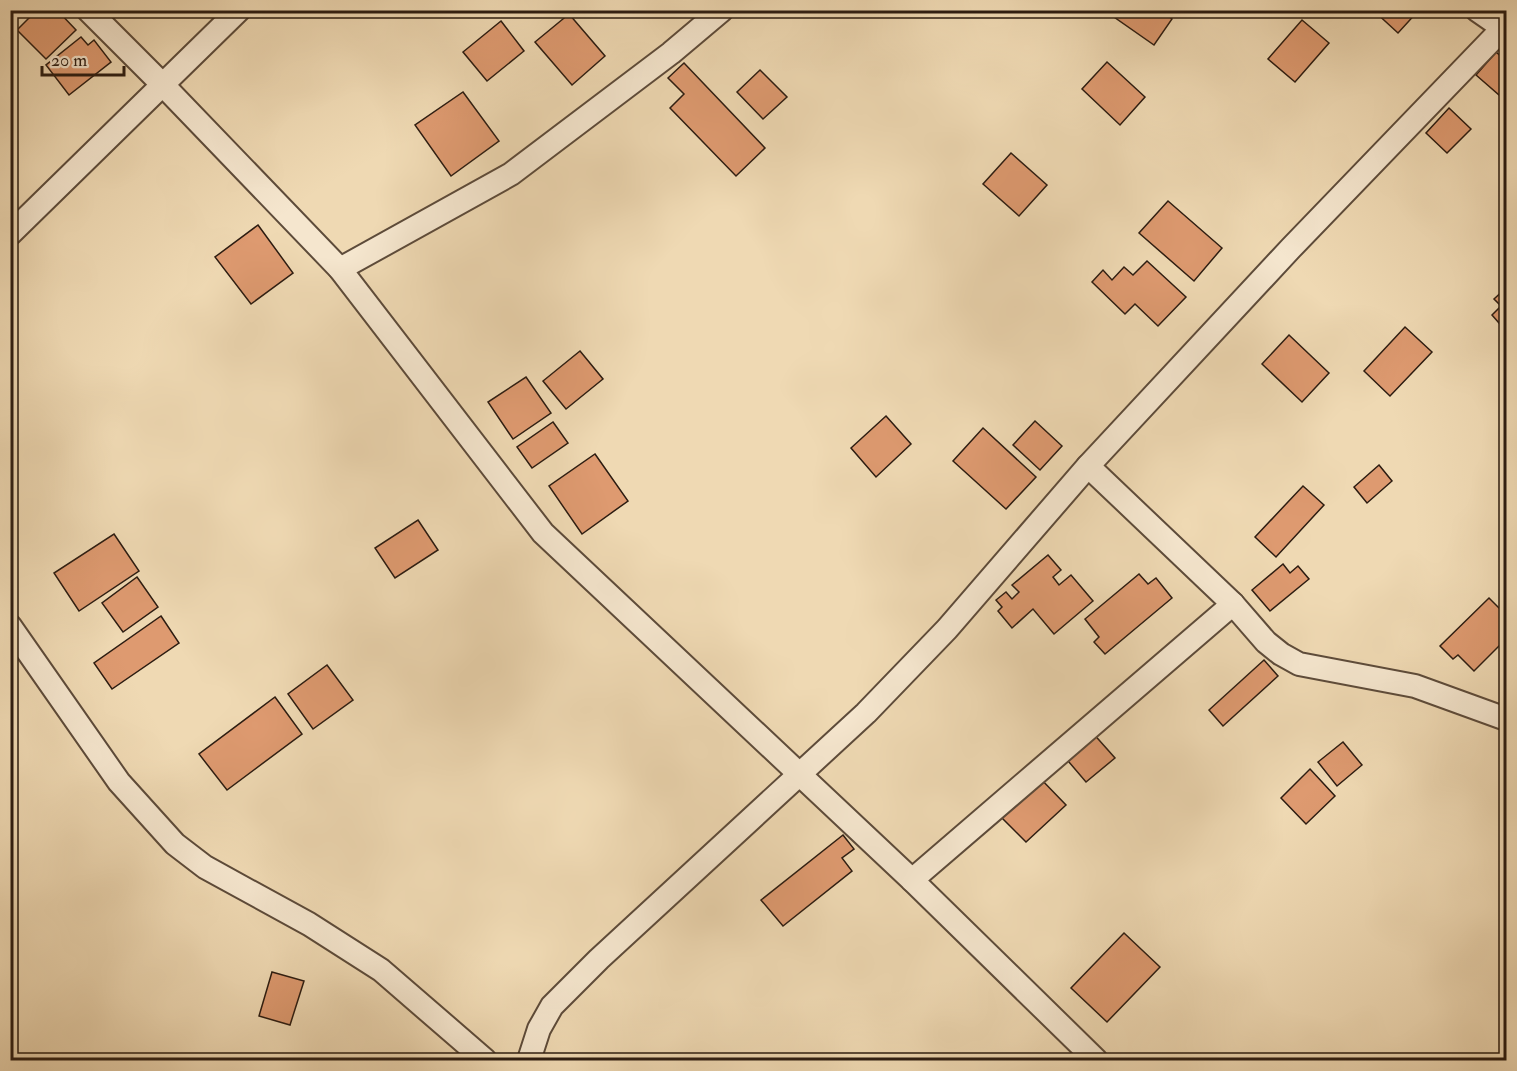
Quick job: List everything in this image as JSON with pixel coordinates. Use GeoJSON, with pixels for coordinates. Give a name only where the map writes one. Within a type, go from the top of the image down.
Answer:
{"type":"FeatureCollection","features":[{"type":"Feature","properties":{"kind":"street"},"geometry":{"type":"LineString","coordinates":[[88,10],[340,269],[543,533],[912,880],[1096,1060]]}},
{"type":"Feature","properties":{"kind":"street"},"geometry":{"type":"LineString","coordinates":[[10,234],[239,10]]}},
{"type":"Feature","properties":{"kind":"street"},"geometry":{"type":"LineString","coordinates":[[340,269],[511,174],[671,53],[722,10]]}},
{"type":"Feature","properties":{"kind":"street"},"geometry":{"type":"LineString","coordinates":[[529,1060],[539,1029],[552,1006],[599,959],[866,713],[947,629],[1088,466],[1291,248],[1505,29],[1477,10]]}},
{"type":"Feature","properties":{"kind":"street"},"geometry":{"type":"LineString","coordinates":[[1088,466],[1233,604],[1266,642],[1281,654],[1299,664],[1415,686],[1506,719]]}},
{"type":"Feature","properties":{"kind":"street"},"geometry":{"type":"LineString","coordinates":[[912,880],[1233,604]]}},
{"type":"Feature","properties":{"kind":"street"},"geometry":{"type":"LineString","coordinates":[[10,626],[119,782],[175,844],[205,867],[309,924],[381,970],[485,1060]]}},
{"type":"Feature","properties":{"kind":"building"},"geometry":{"type":"Polygon","coordinates":[[[37,10],[57,10],[76,30],[46,59],[17,30],[37,10]]]}},
{"type":"Feature","properties":{"kind":"building"},"geometry":{"type":"Polygon","coordinates":[[[1118,10],[1160,10],[1172,19],[1154,45],[1114,17],[1118,10]]]}},
{"type":"Feature","properties":{"kind":"building"},"geometry":{"type":"Polygon","coordinates":[[[1373,10],[1419,10],[1398,33],[1373,10]]]}},
{"type":"Feature","properties":{"kind":"building"},"geometry":{"type":"Polygon","coordinates":[[[569,14],[605,56],[572,85],[535,42],[569,14]]]}},
{"type":"Feature","properties":{"kind":"building"},"geometry":{"type":"Polygon","coordinates":[[[1302,20],[1329,43],[1295,82],[1268,59],[1302,20]]]}},
{"type":"Feature","properties":{"kind":"building"},"geometry":{"type":"Polygon","coordinates":[[[501,21],[524,51],[487,81],[463,52],[501,21]]]}},
{"type":"Feature","properties":{"kind":"building"},"geometry":{"type":"Polygon","coordinates":[[[81,37],[88,45],[94,40],[111,62],[69,95],[46,65],[81,37]]]}},
{"type":"Feature","properties":{"kind":"building"},"geometry":{"type":"Polygon","coordinates":[[[1496,52],[1506,61],[1506,101],[1476,75],[1496,52]]]}},
{"type":"Feature","properties":{"kind":"building"},"geometry":{"type":"Polygon","coordinates":[[[1107,62],[1145,97],[1120,125],[1082,89],[1107,62]]]}},
{"type":"Feature","properties":{"kind":"building"},"geometry":{"type":"Polygon","coordinates":[[[684,63],[765,148],[736,176],[670,108],[684,94],[668,78],[684,63]]]}},
{"type":"Feature","properties":{"kind":"building"},"geometry":{"type":"Polygon","coordinates":[[[760,70],[787,97],[763,119],[737,92],[760,70]]]}},
{"type":"Feature","properties":{"kind":"building"},"geometry":{"type":"Polygon","coordinates":[[[463,92],[499,141],[451,176],[415,125],[463,92]]]}},
{"type":"Feature","properties":{"kind":"building"},"geometry":{"type":"Polygon","coordinates":[[[1449,108],[1471,129],[1447,153],[1426,133],[1449,108]]]}},
{"type":"Feature","properties":{"kind":"building"},"geometry":{"type":"Polygon","coordinates":[[[1011,153],[1047,185],[1019,216],[983,184],[1011,153]]]}},
{"type":"Feature","properties":{"kind":"building"},"geometry":{"type":"Polygon","coordinates":[[[1168,201],[1222,248],[1194,281],[1139,233],[1168,201]]]}},
{"type":"Feature","properties":{"kind":"building"},"geometry":{"type":"Polygon","coordinates":[[[258,225],[293,273],[251,304],[215,257],[258,225]]]}},
{"type":"Feature","properties":{"kind":"building"},"geometry":{"type":"Polygon","coordinates":[[[1147,261],[1186,297],[1158,326],[1135,304],[1125,314],[1092,282],[1103,270],[1112,280],[1124,267],[1133,275],[1147,261]]]}},
{"type":"Feature","properties":{"kind":"building"},"geometry":{"type":"Polygon","coordinates":[[[1506,288],[1506,331],[1492,315],[1501,306],[1494,299],[1506,288]]]}},
{"type":"Feature","properties":{"kind":"building"},"geometry":{"type":"Polygon","coordinates":[[[1405,327],[1432,352],[1390,396],[1364,371],[1405,327]]]}},
{"type":"Feature","properties":{"kind":"building"},"geometry":{"type":"Polygon","coordinates":[[[1289,335],[1329,373],[1302,402],[1262,364],[1289,335]]]}},
{"type":"Feature","properties":{"kind":"building"},"geometry":{"type":"Polygon","coordinates":[[[580,351],[603,379],[566,409],[543,381],[580,351]]]}},
{"type":"Feature","properties":{"kind":"building"},"geometry":{"type":"Polygon","coordinates":[[[526,377],[551,413],[513,439],[488,402],[526,377]]]}},
{"type":"Feature","properties":{"kind":"building"},"geometry":{"type":"Polygon","coordinates":[[[886,416],[911,444],[876,477],[851,448],[886,416]]]}},
{"type":"Feature","properties":{"kind":"building"},"geometry":{"type":"Polygon","coordinates":[[[1035,421],[1062,446],[1040,470],[1013,445],[1035,421]]]}},
{"type":"Feature","properties":{"kind":"building"},"geometry":{"type":"Polygon","coordinates":[[[553,422],[568,443],[532,468],[517,447],[553,422]]]}},
{"type":"Feature","properties":{"kind":"building"},"geometry":{"type":"Polygon","coordinates":[[[983,428],[1036,477],[1006,509],[953,461],[983,428]]]}},
{"type":"Feature","properties":{"kind":"building"},"geometry":{"type":"Polygon","coordinates":[[[595,454],[628,501],[582,534],[549,486],[595,454]]]}},
{"type":"Feature","properties":{"kind":"building"},"geometry":{"type":"Polygon","coordinates":[[[1379,465],[1392,481],[1367,503],[1354,487],[1379,465]]]}},
{"type":"Feature","properties":{"kind":"building"},"geometry":{"type":"Polygon","coordinates":[[[1303,486],[1324,505],[1276,557],[1255,537],[1303,486]]]}},
{"type":"Feature","properties":{"kind":"building"},"geometry":{"type":"Polygon","coordinates":[[[418,520],[438,550],[395,578],[375,548],[418,520]]]}},
{"type":"Feature","properties":{"kind":"building"},"geometry":{"type":"Polygon","coordinates":[[[114,534],[139,571],[79,611],[54,573],[114,534]]]}},
{"type":"Feature","properties":{"kind":"building"},"geometry":{"type":"Polygon","coordinates":[[[1048,555],[1061,570],[1053,577],[1059,585],[1071,575],[1093,601],[1054,634],[1033,609],[1012,628],[998,611],[1002,607],[996,600],[1006,592],[1012,599],[1019,592],[1012,585],[1048,555]]]}},
{"type":"Feature","properties":{"kind":"building"},"geometry":{"type":"Polygon","coordinates":[[[1283,564],[1290,573],[1298,566],[1309,579],[1270,611],[1252,590],[1283,564]]]}},
{"type":"Feature","properties":{"kind":"building"},"geometry":{"type":"Polygon","coordinates":[[[1139,574],[1148,584],[1156,578],[1172,598],[1105,654],[1094,642],[1099,637],[1085,619],[1139,574]]]}},
{"type":"Feature","properties":{"kind":"building"},"geometry":{"type":"Polygon","coordinates":[[[137,577],[158,607],[123,632],[102,603],[137,577]]]}},
{"type":"Feature","properties":{"kind":"building"},"geometry":{"type":"Polygon","coordinates":[[[1489,598],[1506,615],[1506,639],[1474,671],[1458,655],[1453,659],[1440,646],[1489,598]]]}},
{"type":"Feature","properties":{"kind":"building"},"geometry":{"type":"Polygon","coordinates":[[[161,616],[179,643],[112,689],[94,663],[161,616]]]}},
{"type":"Feature","properties":{"kind":"building"},"geometry":{"type":"Polygon","coordinates":[[[1264,660],[1278,676],[1223,726],[1209,710],[1264,660]]]}},
{"type":"Feature","properties":{"kind":"building"},"geometry":{"type":"Polygon","coordinates":[[[327,665],[353,700],[313,729],[288,694],[327,665]]]}},
{"type":"Feature","properties":{"kind":"building"},"geometry":{"type":"Polygon","coordinates":[[[275,697],[302,734],[227,790],[199,754],[275,697]]]}},
{"type":"Feature","properties":{"kind":"building"},"geometry":{"type":"Polygon","coordinates":[[[1091,731],[1115,758],[1086,782],[1063,755],[1091,731]]]}},
{"type":"Feature","properties":{"kind":"building"},"geometry":{"type":"Polygon","coordinates":[[[1343,742],[1362,765],[1337,786],[1318,762],[1343,742]]]}},
{"type":"Feature","properties":{"kind":"building"},"geometry":{"type":"Polygon","coordinates":[[[1310,769],[1335,796],[1306,824],[1281,798],[1310,769]]]}},
{"type":"Feature","properties":{"kind":"building"},"geometry":{"type":"Polygon","coordinates":[[[1037,775],[1066,805],[1026,842],[997,813],[1037,775]]]}},
{"type":"Feature","properties":{"kind":"building"},"geometry":{"type":"Polygon","coordinates":[[[843,835],[854,849],[842,858],[852,871],[783,926],[761,900],[843,835]]]}},
{"type":"Feature","properties":{"kind":"building"},"geometry":{"type":"Polygon","coordinates":[[[1124,933],[1160,967],[1107,1022],[1071,988],[1124,933]]]}},
{"type":"Feature","properties":{"kind":"building"},"geometry":{"type":"Polygon","coordinates":[[[272,972],[304,981],[290,1025],[259,1016],[272,972]]]}}]}
